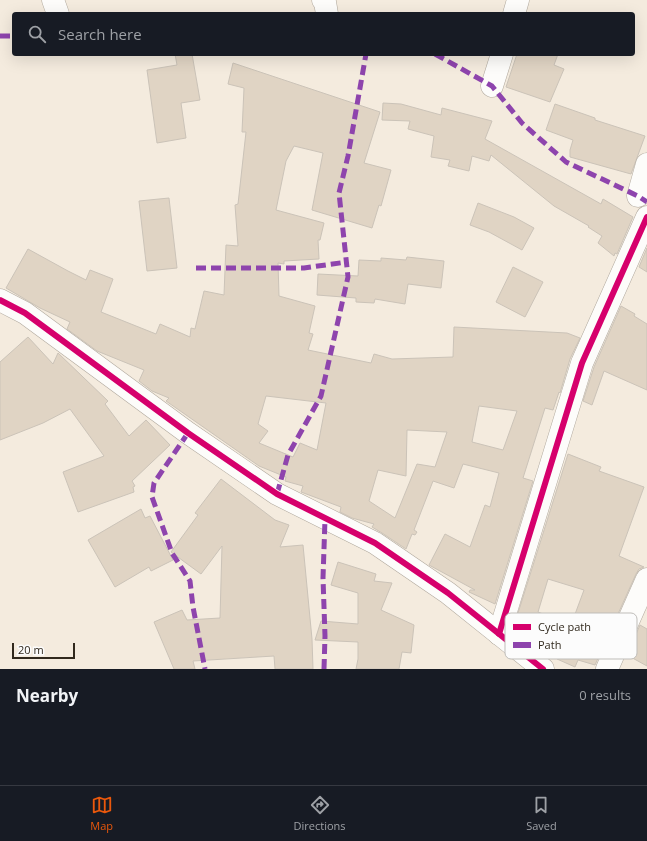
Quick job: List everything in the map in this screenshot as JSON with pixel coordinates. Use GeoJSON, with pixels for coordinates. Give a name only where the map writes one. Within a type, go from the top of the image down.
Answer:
{"type":"FeatureCollection","features":[{"type":"Feature","properties":{"kind":"street"},"geometry":{"type":"LineString","coordinates":[[53,0],[57,12]]}},
{"type":"Feature","properties":{"kind":"street"},"geometry":{"type":"LineString","coordinates":[[323,0],[328,12]]}},
{"type":"Feature","properties":{"kind":"street"},"geometry":{"type":"LineString","coordinates":[[515,12],[518,0]]}},
{"type":"Feature","properties":{"kind":"street"},"geometry":{"type":"LineString","coordinates":[[492,86],[501,56]]}},
{"type":"Feature","properties":{"kind":"street"},"geometry":{"type":"LineString","coordinates":[[638,196],[647,164]]}},
{"type":"Feature","properties":{"kind":"street"},"geometry":{"type":"LineString","coordinates":[[505,613],[582,363],[647,217]]}},
{"type":"Feature","properties":{"kind":"street"},"geometry":{"type":"LineString","coordinates":[[0,300],[25,313],[188,433],[277,494],[375,544],[448,593],[505,639]]}},
{"type":"Feature","properties":{"kind":"street"},"geometry":{"type":"LineString","coordinates":[[632,613],[647,579]]}},
{"type":"Feature","properties":{"kind":"street"},"geometry":{"type":"LineString","coordinates":[[499,634],[505,614]]}},
{"type":"Feature","properties":{"kind":"street"},"geometry":{"type":"LineString","coordinates":[[530,659],[543,669]]}},
{"type":"Feature","properties":{"kind":"street"},"geometry":{"type":"LineString","coordinates":[[608,669],[612,659]]}},
{"type":"Feature","properties":{"kind":"building"},"geometry":{"type":"Polygon","coordinates":[[[175,56],[192,56],[200,100],[181,103],[186,138],[157,143],[147,70],[177,65],[175,56]]]}},
{"type":"Feature","properties":{"kind":"building"},"geometry":{"type":"Polygon","coordinates":[[[516,56],[557,56],[554,65],[564,69],[550,102],[506,87],[516,56]]]}},
{"type":"Feature","properties":{"kind":"building"},"geometry":{"type":"Polygon","coordinates":[[[233,63],[380,112],[364,163],[391,170],[381,206],[379,205],[372,228],[312,210],[323,153],[294,146],[286,161],[276,210],[324,223],[320,240],[318,240],[319,259],[284,261],[284,264],[278,263],[279,296],[315,306],[309,333],[313,334],[308,350],[371,363],[374,354],[392,359],[453,357],[454,327],[567,333],[580,338],[570,359],[560,393],[559,392],[553,410],[545,408],[523,478],[533,481],[495,604],[469,592],[470,590],[475,590],[429,565],[445,534],[470,547],[485,505],[490,507],[499,473],[463,464],[454,488],[433,481],[414,530],[417,532],[415,535],[412,534],[406,549],[372,527],[374,524],[352,518],[340,512],[341,507],[301,492],[303,486],[285,481],[286,477],[259,466],[166,401],[169,398],[152,391],[139,381],[144,370],[97,351],[67,329],[70,322],[40,308],[6,288],[28,249],[86,280],[90,270],[113,279],[101,312],[156,334],[160,324],[190,337],[191,328],[195,329],[204,291],[224,295],[226,245],[238,246],[235,205],[238,204],[246,132],[242,132],[244,88],[228,84],[233,63]],[[266,396],[258,424],[268,431],[259,443],[293,457],[300,443],[317,450],[326,403],[266,396]],[[479,406],[472,442],[503,450],[517,411],[479,406]],[[407,430],[406,476],[378,470],[369,501],[395,518],[417,464],[435,467],[447,432],[407,430]]]}},
{"type":"Feature","properties":{"kind":"building"},"geometry":{"type":"Polygon","coordinates":[[[383,103],[401,104],[441,115],[442,108],[492,121],[485,139],[601,204],[603,199],[633,217],[617,254],[615,253],[614,256],[598,243],[602,236],[588,227],[589,226],[554,206],[491,155],[489,161],[472,156],[469,171],[448,166],[450,160],[431,157],[434,136],[408,129],[410,121],[382,120],[383,103]]]}},
{"type":"Feature","properties":{"kind":"building"},"geometry":{"type":"Polygon","coordinates":[[[555,104],[595,118],[595,120],[645,136],[631,174],[570,157],[570,150],[573,140],[546,130],[555,104]]]}},
{"type":"Feature","properties":{"kind":"building"},"geometry":{"type":"Polygon","coordinates":[[[169,198],[177,268],[147,271],[139,201],[169,198]]]}},
{"type":"Feature","properties":{"kind":"building"},"geometry":{"type":"Polygon","coordinates":[[[478,203],[514,217],[534,228],[522,250],[489,232],[470,225],[478,203]]]}},
{"type":"Feature","properties":{"kind":"building"},"geometry":{"type":"Polygon","coordinates":[[[647,248],[647,272],[639,267],[647,248]]]}},
{"type":"Feature","properties":{"kind":"building"},"geometry":{"type":"Polygon","coordinates":[[[407,257],[444,261],[441,288],[408,284],[405,304],[375,299],[374,303],[356,302],[356,298],[317,295],[318,274],[358,276],[359,260],[381,261],[381,258],[406,260],[407,257]]]}},
{"type":"Feature","properties":{"kind":"building"},"geometry":{"type":"Polygon","coordinates":[[[513,267],[543,282],[525,317],[496,302],[513,267]]]}},
{"type":"Feature","properties":{"kind":"building"},"geometry":{"type":"Polygon","coordinates":[[[621,306],[635,314],[634,316],[647,324],[647,390],[604,371],[592,405],[583,401],[594,367],[621,306]]]}},
{"type":"Feature","properties":{"kind":"building"},"geometry":{"type":"Polygon","coordinates":[[[28,337],[53,364],[58,353],[108,401],[105,404],[129,436],[146,420],[170,445],[132,481],[135,486],[133,487],[134,492],[78,512],[63,472],[104,456],[70,409],[43,423],[0,440],[0,362],[28,337]]]}},
{"type":"Feature","properties":{"kind":"building"},"geometry":{"type":"Polygon","coordinates":[[[568,454],[601,467],[599,471],[644,487],[619,556],[644,567],[639,569],[618,613],[575,613],[584,590],[548,579],[538,612],[541,613],[518,613],[568,454]]]}},
{"type":"Feature","properties":{"kind":"building"},"geometry":{"type":"Polygon","coordinates":[[[221,479],[275,520],[289,525],[280,547],[303,545],[312,639],[313,669],[275,669],[274,656],[193,661],[195,669],[174,669],[154,622],[182,610],[187,620],[220,618],[222,546],[201,574],[171,552],[198,515],[195,513],[221,479]]]}},
{"type":"Feature","properties":{"kind":"building"},"geometry":{"type":"Polygon","coordinates":[[[141,509],[145,518],[150,516],[173,560],[151,571],[149,567],[115,587],[88,540],[141,509]]]}},
{"type":"Feature","properties":{"kind":"building"},"geometry":{"type":"Polygon","coordinates":[[[338,562],[376,574],[374,581],[392,583],[381,610],[414,625],[411,653],[402,652],[399,669],[356,669],[358,659],[358,642],[315,640],[321,621],[358,624],[358,593],[331,585],[338,562]]]}},
{"type":"Feature","properties":{"kind":"building"},"geometry":{"type":"Polygon","coordinates":[[[640,625],[647,629],[647,666],[634,659],[637,659],[637,632],[640,625]]]}},
{"type":"Feature","properties":{"kind":"building"},"geometry":{"type":"Polygon","coordinates":[[[557,659],[598,659],[595,665],[578,660],[575,667],[557,659]]]}},
{"type":"Feature","properties":{"kind":"marked path"},"geometry":{"type":"LineString","coordinates":[[0,36],[12,36]]}},
{"type":"Feature","properties":{"kind":"marked path"},"geometry":{"type":"LineString","coordinates":[[277,494],[288,455],[321,396],[348,277],[339,193],[348,156],[366,56]]}},
{"type":"Feature","properties":{"kind":"marked path"},"geometry":{"type":"LineString","coordinates":[[439,56],[492,86],[522,123],[566,162],[638,196],[647,202]]}},
{"type":"Feature","properties":{"kind":"marked path"},"geometry":{"type":"LineString","coordinates":[[196,268],[304,268],[347,262]]}},
{"type":"Feature","properties":{"kind":"marked path"},"geometry":{"type":"LineString","coordinates":[[188,433],[154,483],[152,497],[172,553],[190,581],[193,607],[205,669]]}},
{"type":"Feature","properties":{"kind":"marked path"},"geometry":{"type":"LineString","coordinates":[[324,669],[325,636],[323,578],[325,519]]}},
{"type":"Feature","properties":{"kind":"cycle path"},"geometry":{"type":"LineString","coordinates":[[505,613],[582,363],[647,217]]}},
{"type":"Feature","properties":{"kind":"cycle path"},"geometry":{"type":"LineString","coordinates":[[0,300],[25,313],[188,433],[277,494],[375,543],[448,593],[505,639]]}},
{"type":"Feature","properties":{"kind":"cycle path"},"geometry":{"type":"LineString","coordinates":[[499,634],[505,614]]}},
{"type":"Feature","properties":{"kind":"cycle path"},"geometry":{"type":"LineString","coordinates":[[530,659],[543,669]]}}]}
